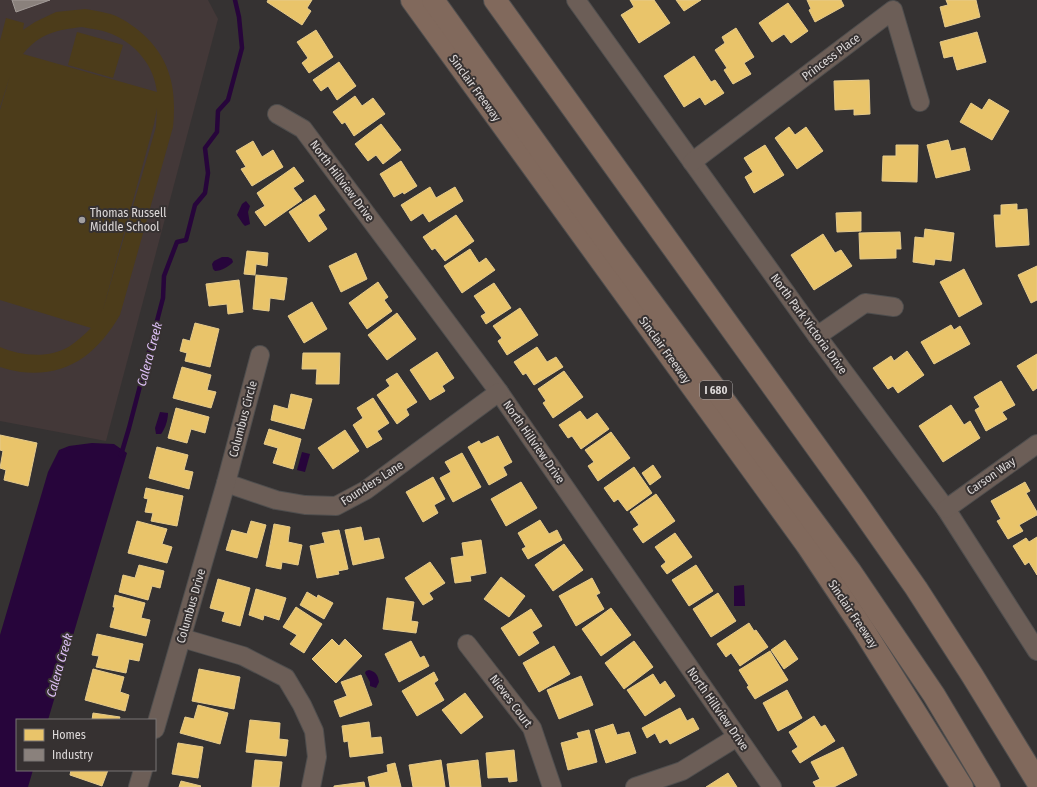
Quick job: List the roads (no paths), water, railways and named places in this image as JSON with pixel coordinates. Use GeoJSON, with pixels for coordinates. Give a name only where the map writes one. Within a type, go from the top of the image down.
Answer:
{"type":"FeatureCollection","features":[{"type":"Feature","properties":{"kind":"highway","name":"Sinclair Freeway"},"geometry":{"type":"LineString","coordinates":[[412,0],[807,546],[876,650],[962,787]]}},
{"type":"Feature","properties":{"kind":"highway","name":"I 680"},"geometry":{"type":"LineString","coordinates":[[433,0],[612,249],[850,571],[934,695],[989,787]]}},
{"type":"Feature","properties":{"kind":"highway"},"geometry":{"type":"LineString","coordinates":[[494,0],[856,502],[916,588],[972,675],[1037,781]]}},
{"type":"Feature","properties":{"kind":"street","name":"North Park Victoria Drive"},"geometry":{"type":"LineString","coordinates":[[576,0],[817,336],[946,509],[1037,651]]}},
{"type":"Feature","properties":{"kind":"street","name":"Princess Place"},"geometry":{"type":"LineString","coordinates":[[692,162],[893,10],[920,102]]}},
{"type":"Feature","properties":{"kind":"street","name":"North Hillview Drive"},"geometry":{"type":"LineString","coordinates":[[277,114],[303,129],[500,392],[772,787]]}},
{"type":"Feature","properties":{"kind":"street"},"geometry":{"type":"LineString","coordinates":[[817,336],[865,304],[894,307]]}},
{"type":"Feature","properties":{"kind":"street","name":"Columbus Circle"},"geometry":{"type":"LineString","coordinates":[[226,483],[260,355]]}},
{"type":"Feature","properties":{"kind":"street","name":"Founders Lane"},"geometry":{"type":"LineString","coordinates":[[226,483],[276,500],[305,505],[336,506],[366,490],[500,392]]}},
{"type":"Feature","properties":{"kind":"street","name":"Carson Way"},"geometry":{"type":"LineString","coordinates":[[946,509],[1037,444]]}},
{"type":"Feature","properties":{"kind":"street","name":"Columbus Drive"},"geometry":{"type":"LineString","coordinates":[[156,726],[226,483]]}},
{"type":"Feature","properties":{"kind":"street"},"geometry":{"type":"LineString","coordinates":[[182,638],[243,656],[286,678],[302,705],[314,731],[317,757],[311,787]]}},
{"type":"Feature","properties":{"kind":"street","name":"Nieves Court"},"geometry":{"type":"LineString","coordinates":[[467,644],[532,728],[552,787]]}},
{"type":"Feature","properties":{"kind":"street"},"geometry":{"type":"LineString","coordinates":[[635,787],[682,771],[737,737]]}},
{"type":"Feature","properties":{"kind":"street"},"geometry":{"type":"LineString","coordinates":[[138,787],[143,771]]}},
{"type":"Feature","properties":{"kind":"water"},"geometry":{"type":"Polygon","coordinates":[[[246,201],[250,206],[248,212],[250,224],[245,226],[237,215],[242,204],[246,201]]]}},
{"type":"Feature","properties":{"kind":"water"},"geometry":{"type":"Polygon","coordinates":[[[222,257],[228,257],[232,259],[233,262],[225,268],[215,271],[212,264],[214,261],[222,257]]]}},
{"type":"Feature","properties":{"kind":"water"},"geometry":{"type":"Polygon","coordinates":[[[160,412],[168,413],[167,419],[161,434],[156,434],[155,428],[160,412]]]}},
{"type":"Feature","properties":{"kind":"water"},"geometry":{"type":"Polygon","coordinates":[[[92,443],[114,444],[127,453],[48,719],[16,719],[16,771],[33,771],[28,787],[0,787],[0,635],[48,472],[59,450],[69,446],[92,443]]]}},
{"type":"Feature","properties":{"kind":"water"},"geometry":{"type":"Polygon","coordinates":[[[302,452],[310,454],[305,472],[297,470],[302,452]]]}},
{"type":"Feature","properties":{"kind":"water"},"geometry":{"type":"Polygon","coordinates":[[[744,585],[745,606],[734,606],[734,586],[744,585]]]}},
{"type":"Feature","properties":{"kind":"water"},"geometry":{"type":"Polygon","coordinates":[[[369,670],[375,673],[378,677],[379,682],[376,688],[370,686],[370,682],[365,673],[369,670]]]}},
{"type":"Feature","properties":{"kind":"waterway","name":"Calera Creek"},"geometry":{"type":"LineString","coordinates":[[121,455],[163,298],[164,276],[177,242],[186,240],[195,205],[205,193],[208,173],[205,148],[217,132],[218,111],[228,100],[242,48],[239,17],[235,0]]}},
{"type":"Feature","properties":{"kind":"place","name":"Thomas Russell Middle School"},"geometry":{"type":"Point","coordinates":[82,220]}}]}
